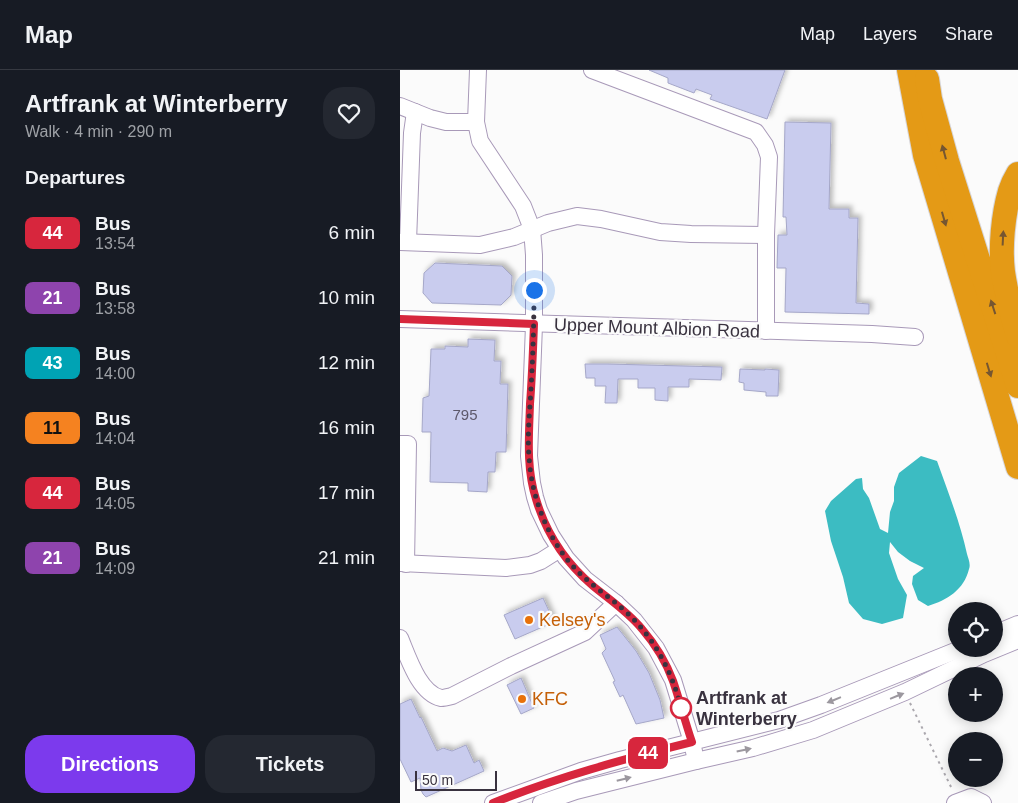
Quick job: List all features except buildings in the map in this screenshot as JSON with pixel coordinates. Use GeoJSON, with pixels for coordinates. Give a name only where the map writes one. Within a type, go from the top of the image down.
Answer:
{"type":"FeatureCollection","features":[{"type":"Feature","properties":{"kind":"highway"},"geometry":{"type":"LineString","coordinates":[[909,70],[925,155],[1018,467]]}},
{"type":"Feature","properties":{"kind":"highway"},"geometry":{"type":"LineString","coordinates":[[925,70],[930,99],[947,162],[1018,386]]}},
{"type":"Feature","properties":{"kind":"highway"},"geometry":{"type":"LineString","coordinates":[[1018,174],[1010,192],[1002,247],[1003,270],[1018,338]]}},
{"type":"Feature","properties":{"kind":"street"},"geometry":{"type":"LineString","coordinates":[[478,70],[476,122],[480,141],[523,206],[532,229],[534,324],[528,442],[532,483],[540,510],[551,535],[575,569],[630,615],[642,628],[662,658],[672,680],[692,742],[696,761]]}},
{"type":"Feature","properties":{"kind":"street"},"geometry":{"type":"LineString","coordinates":[[592,70],[756,132],[765,145],[769,157],[766,235],[766,331]]}},
{"type":"Feature","properties":{"kind":"street"},"geometry":{"type":"LineString","coordinates":[[408,109],[446,122],[476,122]]}},
{"type":"Feature","properties":{"kind":"street"},"geometry":{"type":"LineString","coordinates":[[408,109],[412,133],[404,242],[480,244],[514,237],[548,223],[577,216],[601,219],[660,232],[766,235]]}},
{"type":"Feature","properties":{"kind":"street","name":"Upper Mount Albion Road"},"geometry":{"type":"LineString","coordinates":[[400,320],[872,334],[915,337]]}},
{"type":"Feature","properties":{"kind":"street"},"geometry":{"type":"LineString","coordinates":[[400,444],[408,444],[403,563],[506,568],[530,565],[541,561],[560,549]]}},
{"type":"Feature","properties":{"kind":"street"},"geometry":{"type":"LineString","coordinates":[[400,638],[426,690],[442,698],[452,696],[585,632],[616,603]]}},
{"type":"Feature","properties":{"kind":"street"},"geometry":{"type":"LineString","coordinates":[[1003,630],[1018,624]]}},
{"type":"Feature","properties":{"kind":"street"},"geometry":{"type":"LineString","coordinates":[[541,803],[576,791],[753,748],[813,730],[905,692],[1018,640]]}},
{"type":"Feature","properties":{"kind":"street"},"geometry":{"type":"LineString","coordinates":[[493,803],[620,760],[778,720],[821,706],[948,654]]}},
{"type":"Feature","properties":{"kind":"street"},"geometry":{"type":"LineString","coordinates":[[957,802],[971,797],[983,803]]}},
{"type":"Feature","properties":{"kind":"path"},"geometry":{"type":"LineString","coordinates":[[905,692],[957,802]]}},
{"type":"Feature","properties":{"kind":"water"},"geometry":{"type":"Polygon","coordinates":[[[921,456],[937,461],[969,561],[970,567],[967,576],[954,593],[942,601],[928,606],[918,600],[912,584],[913,576],[924,568],[898,552],[890,542],[889,553],[898,579],[907,595],[903,618],[882,624],[863,619],[849,603],[831,541],[825,511],[831,501],[856,479],[862,478],[863,489],[869,498],[880,529],[888,533],[890,512],[894,501],[894,487],[899,473],[921,456]]]}},
{"type":"Feature","properties":{"kind":"bus line","name":"44"},"geometry":{"type":"LineString","coordinates":[[400,319],[534,324],[528,442],[530,470],[535,497],[551,535],[566,558],[595,588],[625,611],[642,628],[656,648],[668,669],[692,742],[620,760],[493,803]]}},
{"type":"Feature","properties":{"kind":"place","name":"Kelsey's"},"geometry":{"type":"Point","coordinates":[529,620]}},
{"type":"Feature","properties":{"kind":"place","name":"KFC"},"geometry":{"type":"Point","coordinates":[522,699]}},
{"type":"Feature","properties":{"kind":"place","name":"Artfrank at Winterberry"},"geometry":{"type":"Point","coordinates":[681,708]}},
{"type":"Feature","properties":{"kind":"route"},"geometry":{"type":"LineString","coordinates":[[534,290],[528,442],[530,470],[535,497],[551,535],[566,558],[595,588],[625,611],[642,628],[656,648],[668,669],[681,708]]}}]}
